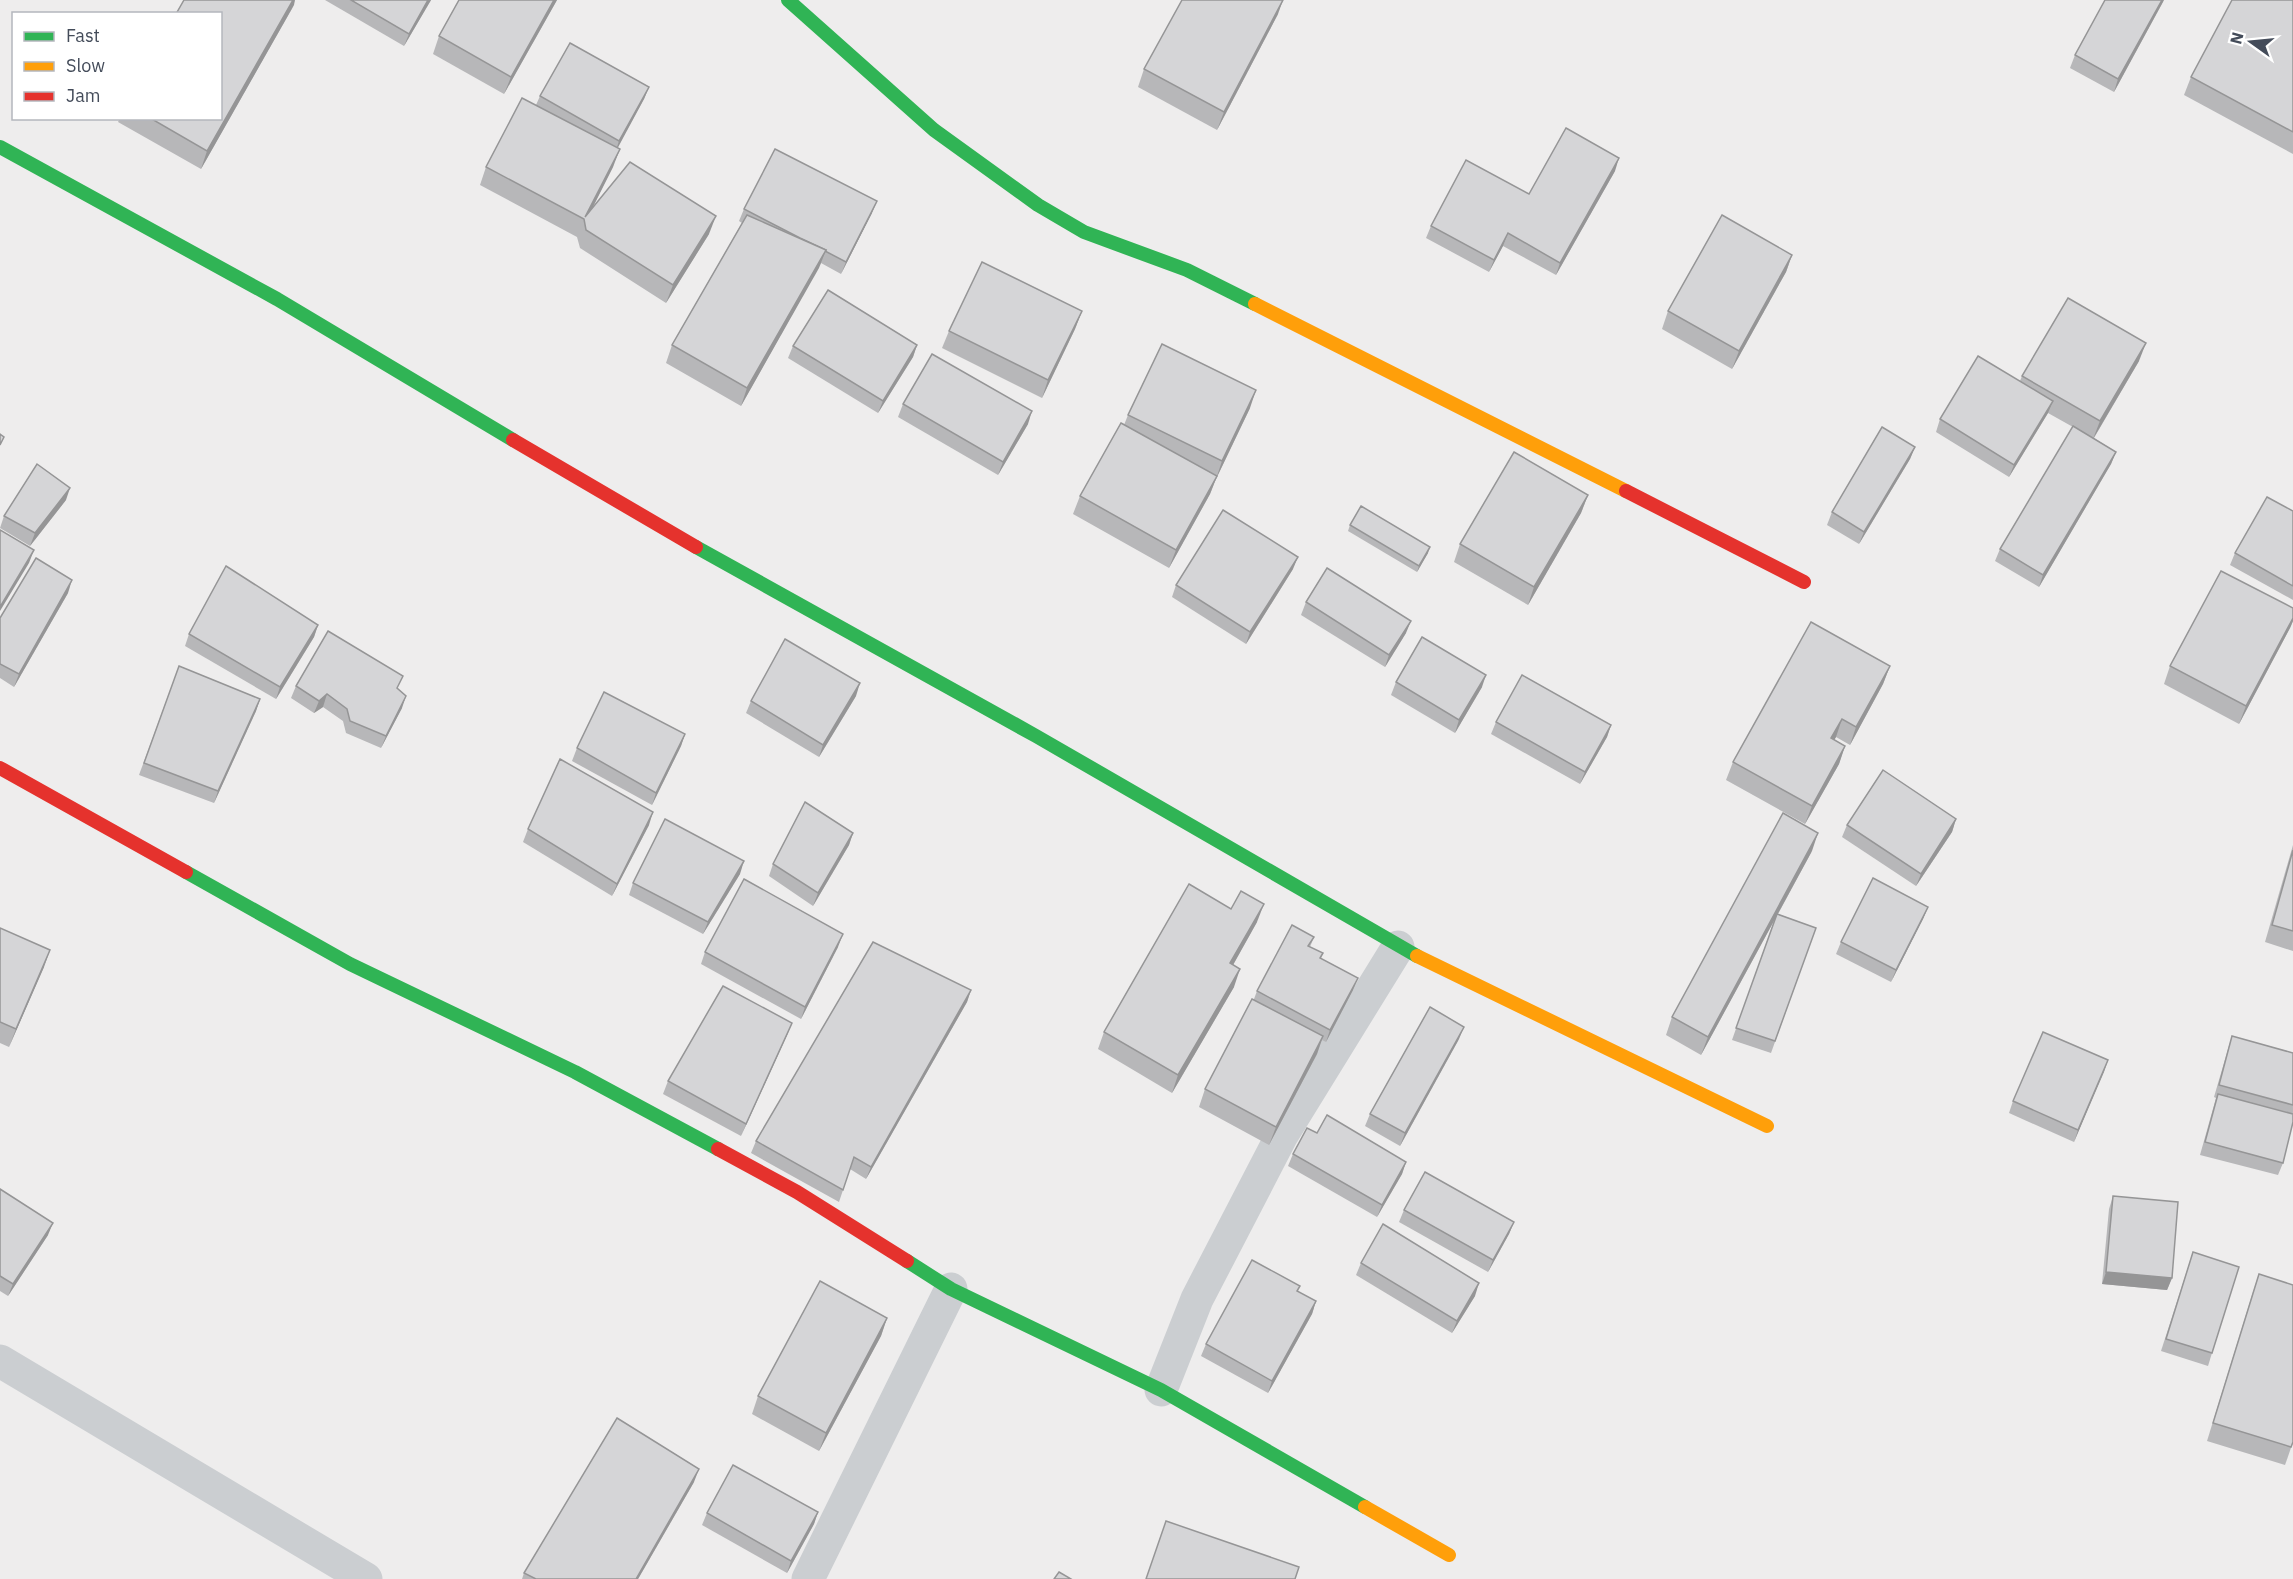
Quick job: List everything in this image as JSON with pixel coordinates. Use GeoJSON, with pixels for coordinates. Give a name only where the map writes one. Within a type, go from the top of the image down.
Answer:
{"type":"FeatureCollection","features":[{"type":"Feature","properties":{"kind":"street"},"geometry":{"type":"LineString","coordinates":[[788,0],[934,130],[1038,205],[1084,232],[1187,270],[1495,423],[1804,582]]}},
{"type":"Feature","properties":{"kind":"street"},"geometry":{"type":"LineString","coordinates":[[0,147],[277,299],[652,522],[1036,736],[1398,947],[1767,1126]]}},
{"type":"Feature","properties":{"kind":"street"},"geometry":{"type":"LineString","coordinates":[[0,768],[350,964],[575,1072],[797,1192],[951,1289],[1161,1390],[1449,1555]]}},
{"type":"Feature","properties":{"kind":"street"},"geometry":{"type":"LineString","coordinates":[[1161,1390],[1197,1299],[1282,1135],[1398,947]]}},
{"type":"Feature","properties":{"kind":"street"},"geometry":{"type":"LineString","coordinates":[[808,1579],[951,1289]]}},
{"type":"Feature","properties":{"kind":"street"},"geometry":{"type":"LineString","coordinates":[[0,1361],[366,1579]]}},
{"type":"Feature","properties":{"kind":"building"},"geometry":{"type":"Polygon","coordinates":[[[184,0],[293,0],[207,151],[153,120],[222,120],[222,12],[177,12],[184,0]]]}},
{"type":"Feature","properties":{"kind":"building"},"geometry":{"type":"Polygon","coordinates":[[[351,0],[428,0],[409,34],[351,0]]]}},
{"type":"Feature","properties":{"kind":"building"},"geometry":{"type":"Polygon","coordinates":[[[459,0],[554,0],[511,77],[439,36],[459,0]]]}},
{"type":"Feature","properties":{"kind":"building"},"geometry":{"type":"Polygon","coordinates":[[[1182,0],[1283,0],[1224,112],[1144,69],[1182,0]]]}},
{"type":"Feature","properties":{"kind":"building"},"geometry":{"type":"Polygon","coordinates":[[[2105,0],[2162,0],[2118,79],[2075,55],[2105,0]]]}},
{"type":"Feature","properties":{"kind":"building"},"geometry":{"type":"Polygon","coordinates":[[[2232,0],[2293,0],[2293,132],[2191,77],[2232,0]]]}},
{"type":"Feature","properties":{"kind":"building"},"geometry":{"type":"Polygon","coordinates":[[[570,43],[649,87],[619,141],[540,96],[570,43]]]}},
{"type":"Feature","properties":{"kind":"building"},"geometry":{"type":"Polygon","coordinates":[[[522,98],[620,149],[585,217],[630,162],[716,216],[673,285],[586,230],[584,219],[486,167],[522,98]]]}},
{"type":"Feature","properties":{"kind":"building"},"geometry":{"type":"Polygon","coordinates":[[[1566,128],[1619,158],[1560,263],[1508,233],[1494,260],[1431,226],[1466,160],[1529,194],[1566,128]]]}},
{"type":"Feature","properties":{"kind":"building"},"geometry":{"type":"Polygon","coordinates":[[[775,149],[877,201],[846,262],[744,209],[775,149]]]}},
{"type":"Feature","properties":{"kind":"building"},"geometry":{"type":"Polygon","coordinates":[[[747,215],[826,250],[747,388],[672,345],[747,215]]]}},
{"type":"Feature","properties":{"kind":"building"},"geometry":{"type":"Polygon","coordinates":[[[1722,215],[1792,255],[1739,351],[1668,311],[1722,215]]]}},
{"type":"Feature","properties":{"kind":"building"},"geometry":{"type":"Polygon","coordinates":[[[982,262],[1082,311],[1048,380],[949,331],[982,262]]]}},
{"type":"Feature","properties":{"kind":"building"},"geometry":{"type":"Polygon","coordinates":[[[828,290],[917,345],[883,401],[793,346],[828,290]]]}},
{"type":"Feature","properties":{"kind":"building"},"geometry":{"type":"Polygon","coordinates":[[[2068,298],[2146,343],[2100,421],[2022,376],[2068,298]]]}},
{"type":"Feature","properties":{"kind":"building"},"geometry":{"type":"Polygon","coordinates":[[[1162,344],[1256,390],[1222,461],[1128,415],[1162,344]]]}},
{"type":"Feature","properties":{"kind":"building"},"geometry":{"type":"Polygon","coordinates":[[[932,354],[1032,411],[1003,462],[903,404],[932,354]]]}},
{"type":"Feature","properties":{"kind":"building"},"geometry":{"type":"Polygon","coordinates":[[[1978,356],[2053,401],[2014,465],[1940,419],[1978,356]]]}},
{"type":"Feature","properties":{"kind":"building"},"geometry":{"type":"Polygon","coordinates":[[[1121,423],[1217,476],[1176,550],[1080,496],[1121,423]]]}},
{"type":"Feature","properties":{"kind":"building"},"geometry":{"type":"Polygon","coordinates":[[[2073,426],[2116,452],[2043,575],[2000,549],[2073,426]]]}},
{"type":"Feature","properties":{"kind":"building"},"geometry":{"type":"Polygon","coordinates":[[[1882,427],[1915,447],[1864,532],[1832,512],[1882,427]]]}},
{"type":"Feature","properties":{"kind":"building"},"geometry":{"type":"Polygon","coordinates":[[[1514,452],[1588,495],[1534,587],[1460,544],[1514,452]]]}},
{"type":"Feature","properties":{"kind":"building"},"geometry":{"type":"Polygon","coordinates":[[[37,464],[70,488],[35,533],[4,516],[37,464]]]}},
{"type":"Feature","properties":{"kind":"building"},"geometry":{"type":"Polygon","coordinates":[[[2267,497],[2293,511],[2293,586],[2235,553],[2267,497]]]}},
{"type":"Feature","properties":{"kind":"building"},"geometry":{"type":"Polygon","coordinates":[[[1361,506],[1430,547],[1419,566],[1350,525],[1361,506]]]}},
{"type":"Feature","properties":{"kind":"building"},"geometry":{"type":"Polygon","coordinates":[[[1223,510],[1298,557],[1250,632],[1176,585],[1223,510]]]}},
{"type":"Feature","properties":{"kind":"building"},"geometry":{"type":"Polygon","coordinates":[[[0,530],[34,550],[0,607],[0,530]]]}},
{"type":"Feature","properties":{"kind":"building"},"geometry":{"type":"Polygon","coordinates":[[[36,558],[72,580],[19,674],[0,664],[0,618],[36,558]]]}},
{"type":"Feature","properties":{"kind":"building"},"geometry":{"type":"Polygon","coordinates":[[[226,566],[318,625],[280,687],[189,634],[226,566]]]}},
{"type":"Feature","properties":{"kind":"building"},"geometry":{"type":"Polygon","coordinates":[[[1327,568],[1411,621],[1389,655],[1306,602],[1327,568]]]}},
{"type":"Feature","properties":{"kind":"building"},"geometry":{"type":"Polygon","coordinates":[[[2221,571],[2293,608],[2293,618],[2246,706],[2170,666],[2221,571]]]}},
{"type":"Feature","properties":{"kind":"building"},"geometry":{"type":"Polygon","coordinates":[[[1811,622],[1890,666],[1856,727],[1842,719],[1831,738],[1845,746],[1812,806],[1733,762],[1811,622]]]}},
{"type":"Feature","properties":{"kind":"building"},"geometry":{"type":"Polygon","coordinates":[[[328,631],[403,676],[397,688],[406,696],[386,736],[350,721],[347,709],[327,694],[319,701],[296,686],[328,631]]]}},
{"type":"Feature","properties":{"kind":"building"},"geometry":{"type":"Polygon","coordinates":[[[1422,637],[1486,675],[1459,720],[1396,682],[1422,637]]]}},
{"type":"Feature","properties":{"kind":"building"},"geometry":{"type":"Polygon","coordinates":[[[785,639],[860,683],[823,745],[751,701],[785,639]]]}},
{"type":"Feature","properties":{"kind":"building"},"geometry":{"type":"Polygon","coordinates":[[[179,666],[260,699],[218,791],[144,763],[179,666]]]}},
{"type":"Feature","properties":{"kind":"building"},"geometry":{"type":"Polygon","coordinates":[[[1522,675],[1611,725],[1585,772],[1496,722],[1522,675]]]}},
{"type":"Feature","properties":{"kind":"building"},"geometry":{"type":"Polygon","coordinates":[[[604,692],[685,734],[656,793],[577,748],[604,692]]]}},
{"type":"Feature","properties":{"kind":"building"},"geometry":{"type":"Polygon","coordinates":[[[560,759],[653,812],[617,884],[528,829],[560,759]]]}},
{"type":"Feature","properties":{"kind":"building"},"geometry":{"type":"Polygon","coordinates":[[[1883,770],[1956,819],[1921,874],[1847,825],[1883,770]]]}},
{"type":"Feature","properties":{"kind":"building"},"geometry":{"type":"Polygon","coordinates":[[[805,802],[853,833],[818,893],[773,864],[805,802]]]}},
{"type":"Feature","properties":{"kind":"building"},"geometry":{"type":"Polygon","coordinates":[[[1783,813],[1818,833],[1708,1037],[1672,1017],[1783,813]]]}},
{"type":"Feature","properties":{"kind":"building"},"geometry":{"type":"Polygon","coordinates":[[[665,819],[744,861],[708,922],[633,883],[665,819]]]}},
{"type":"Feature","properties":{"kind":"building"},"geometry":{"type":"Polygon","coordinates":[[[2293,850],[2293,931],[2272,925],[2293,850]]]}},
{"type":"Feature","properties":{"kind":"building"},"geometry":{"type":"Polygon","coordinates":[[[1873,878],[1928,907],[1896,970],[1841,942],[1873,878]]]}},
{"type":"Feature","properties":{"kind":"building"},"geometry":{"type":"Polygon","coordinates":[[[744,879],[843,934],[805,1007],[705,952],[744,879]]]}},
{"type":"Feature","properties":{"kind":"building"},"geometry":{"type":"Polygon","coordinates":[[[1189,884],[1231,909],[1241,891],[1264,904],[1230,963],[1240,969],[1178,1075],[1104,1032],[1189,884]]]}},
{"type":"Feature","properties":{"kind":"building"},"geometry":{"type":"Polygon","coordinates":[[[1777,914],[1816,928],[1775,1041],[1736,1028],[1777,914]]]}},
{"type":"Feature","properties":{"kind":"building"},"geometry":{"type":"Polygon","coordinates":[[[1292,925],[1314,937],[1308,946],[1323,953],[1320,958],[1358,978],[1330,1030],[1257,991],[1292,925]]]}},
{"type":"Feature","properties":{"kind":"building"},"geometry":{"type":"Polygon","coordinates":[[[0,928],[50,950],[16,1029],[0,1022],[0,928]]]}},
{"type":"Feature","properties":{"kind":"building"},"geometry":{"type":"Polygon","coordinates":[[[873,942],[971,990],[871,1167],[854,1157],[843,1190],[756,1141],[873,942]]]}},
{"type":"Feature","properties":{"kind":"building"},"geometry":{"type":"Polygon","coordinates":[[[723,986],[792,1023],[746,1124],[668,1081],[723,986]]]}},
{"type":"Feature","properties":{"kind":"building"},"geometry":{"type":"Polygon","coordinates":[[[1252,999],[1323,1036],[1276,1127],[1205,1089],[1252,999]]]}},
{"type":"Feature","properties":{"kind":"building"},"geometry":{"type":"Polygon","coordinates":[[[1430,1007],[1464,1027],[1405,1133],[1370,1114],[1430,1007]]]}},
{"type":"Feature","properties":{"kind":"building"},"geometry":{"type":"Polygon","coordinates":[[[2043,1032],[2108,1060],[2078,1130],[2013,1101],[2043,1032]]]}},
{"type":"Feature","properties":{"kind":"building"},"geometry":{"type":"Polygon","coordinates":[[[2232,1036],[2293,1053],[2293,1105],[2219,1085],[2232,1036]]]}},
{"type":"Feature","properties":{"kind":"building"},"geometry":{"type":"Polygon","coordinates":[[[2218,1094],[2293,1114],[2283,1163],[2205,1142],[2218,1094]]]}},
{"type":"Feature","properties":{"kind":"building"},"geometry":{"type":"Polygon","coordinates":[[[1327,1115],[1406,1162],[1382,1205],[1293,1154],[1307,1128],[1317,1133],[1327,1115]]]}},
{"type":"Feature","properties":{"kind":"building"},"geometry":{"type":"Polygon","coordinates":[[[1425,1172],[1514,1222],[1493,1260],[1404,1210],[1425,1172]]]}},
{"type":"Feature","properties":{"kind":"building"},"geometry":{"type":"Polygon","coordinates":[[[0,1189],[53,1223],[13,1284],[0,1276],[0,1189]]]}},
{"type":"Feature","properties":{"kind":"building"},"geometry":{"type":"Polygon","coordinates":[[[2113,1196],[2178,1202],[2172,1278],[2106,1272],[2113,1196]]]}},
{"type":"Feature","properties":{"kind":"building"},"geometry":{"type":"Polygon","coordinates":[[[1383,1224],[1479,1283],[1457,1321],[1361,1263],[1383,1224]]]}},
{"type":"Feature","properties":{"kind":"building"},"geometry":{"type":"Polygon","coordinates":[[[2193,1252],[2239,1267],[2212,1353],[2166,1339],[2193,1252]]]}},
{"type":"Feature","properties":{"kind":"building"},"geometry":{"type":"Polygon","coordinates":[[[1252,1260],[1300,1286],[1297,1291],[1316,1301],[1272,1381],[1206,1344],[1252,1260]]]}},
{"type":"Feature","properties":{"kind":"building"},"geometry":{"type":"Polygon","coordinates":[[[2259,1274],[2293,1285],[2293,1442],[2291,1447],[2213,1423],[2259,1274]]]}},
{"type":"Feature","properties":{"kind":"building"},"geometry":{"type":"Polygon","coordinates":[[[820,1281],[887,1318],[826,1433],[758,1396],[820,1281]]]}},
{"type":"Feature","properties":{"kind":"building"},"geometry":{"type":"Polygon","coordinates":[[[617,1418],[699,1469],[636,1579],[536,1579],[524,1573],[617,1418]]]}},
{"type":"Feature","properties":{"kind":"building"},"geometry":{"type":"Polygon","coordinates":[[[733,1465],[818,1512],[791,1561],[707,1513],[733,1465]]]}},
{"type":"Feature","properties":{"kind":"building"},"geometry":{"type":"Polygon","coordinates":[[[1166,1521],[1299,1567],[1295,1579],[1146,1579],[1166,1521]]]}},
{"type":"Feature","properties":{"kind":"building"},"geometry":{"type":"Polygon","coordinates":[[[1059,1572],[1071,1579],[1054,1579],[1059,1572]]]}},
{"type":"Feature","properties":{"kind":"traffic: fast"},"geometry":{"type":"LineString","coordinates":[[788,0],[934,130],[1038,205],[1084,232],[1187,270],[1255,304]]}},
{"type":"Feature","properties":{"kind":"traffic: fast"},"geometry":{"type":"LineString","coordinates":[[0,147],[277,299],[513,440]]}},
{"type":"Feature","properties":{"kind":"traffic: fast"},"geometry":{"type":"LineString","coordinates":[[696,547],[1036,736],[1417,956]]}},
{"type":"Feature","properties":{"kind":"traffic: fast"},"geometry":{"type":"LineString","coordinates":[[186,872],[350,964],[575,1072],[718,1149]]}},
{"type":"Feature","properties":{"kind":"traffic: fast"},"geometry":{"type":"LineString","coordinates":[[907,1261],[951,1289],[1161,1390],[1365,1507]]}},
{"type":"Feature","properties":{"kind":"traffic: slow"},"geometry":{"type":"LineString","coordinates":[[1255,304],[1626,491]]}},
{"type":"Feature","properties":{"kind":"traffic: slow"},"geometry":{"type":"LineString","coordinates":[[1417,956],[1767,1126]]}},
{"type":"Feature","properties":{"kind":"traffic: slow"},"geometry":{"type":"LineString","coordinates":[[1365,1507],[1449,1555]]}},
{"type":"Feature","properties":{"kind":"traffic: jam"},"geometry":{"type":"LineString","coordinates":[[513,440],[696,547]]}},
{"type":"Feature","properties":{"kind":"traffic: jam"},"geometry":{"type":"LineString","coordinates":[[1626,491],[1804,582]]}},
{"type":"Feature","properties":{"kind":"traffic: jam"},"geometry":{"type":"LineString","coordinates":[[0,768],[186,872]]}},
{"type":"Feature","properties":{"kind":"traffic: jam"},"geometry":{"type":"LineString","coordinates":[[718,1149],[797,1192],[907,1261]]}}]}
